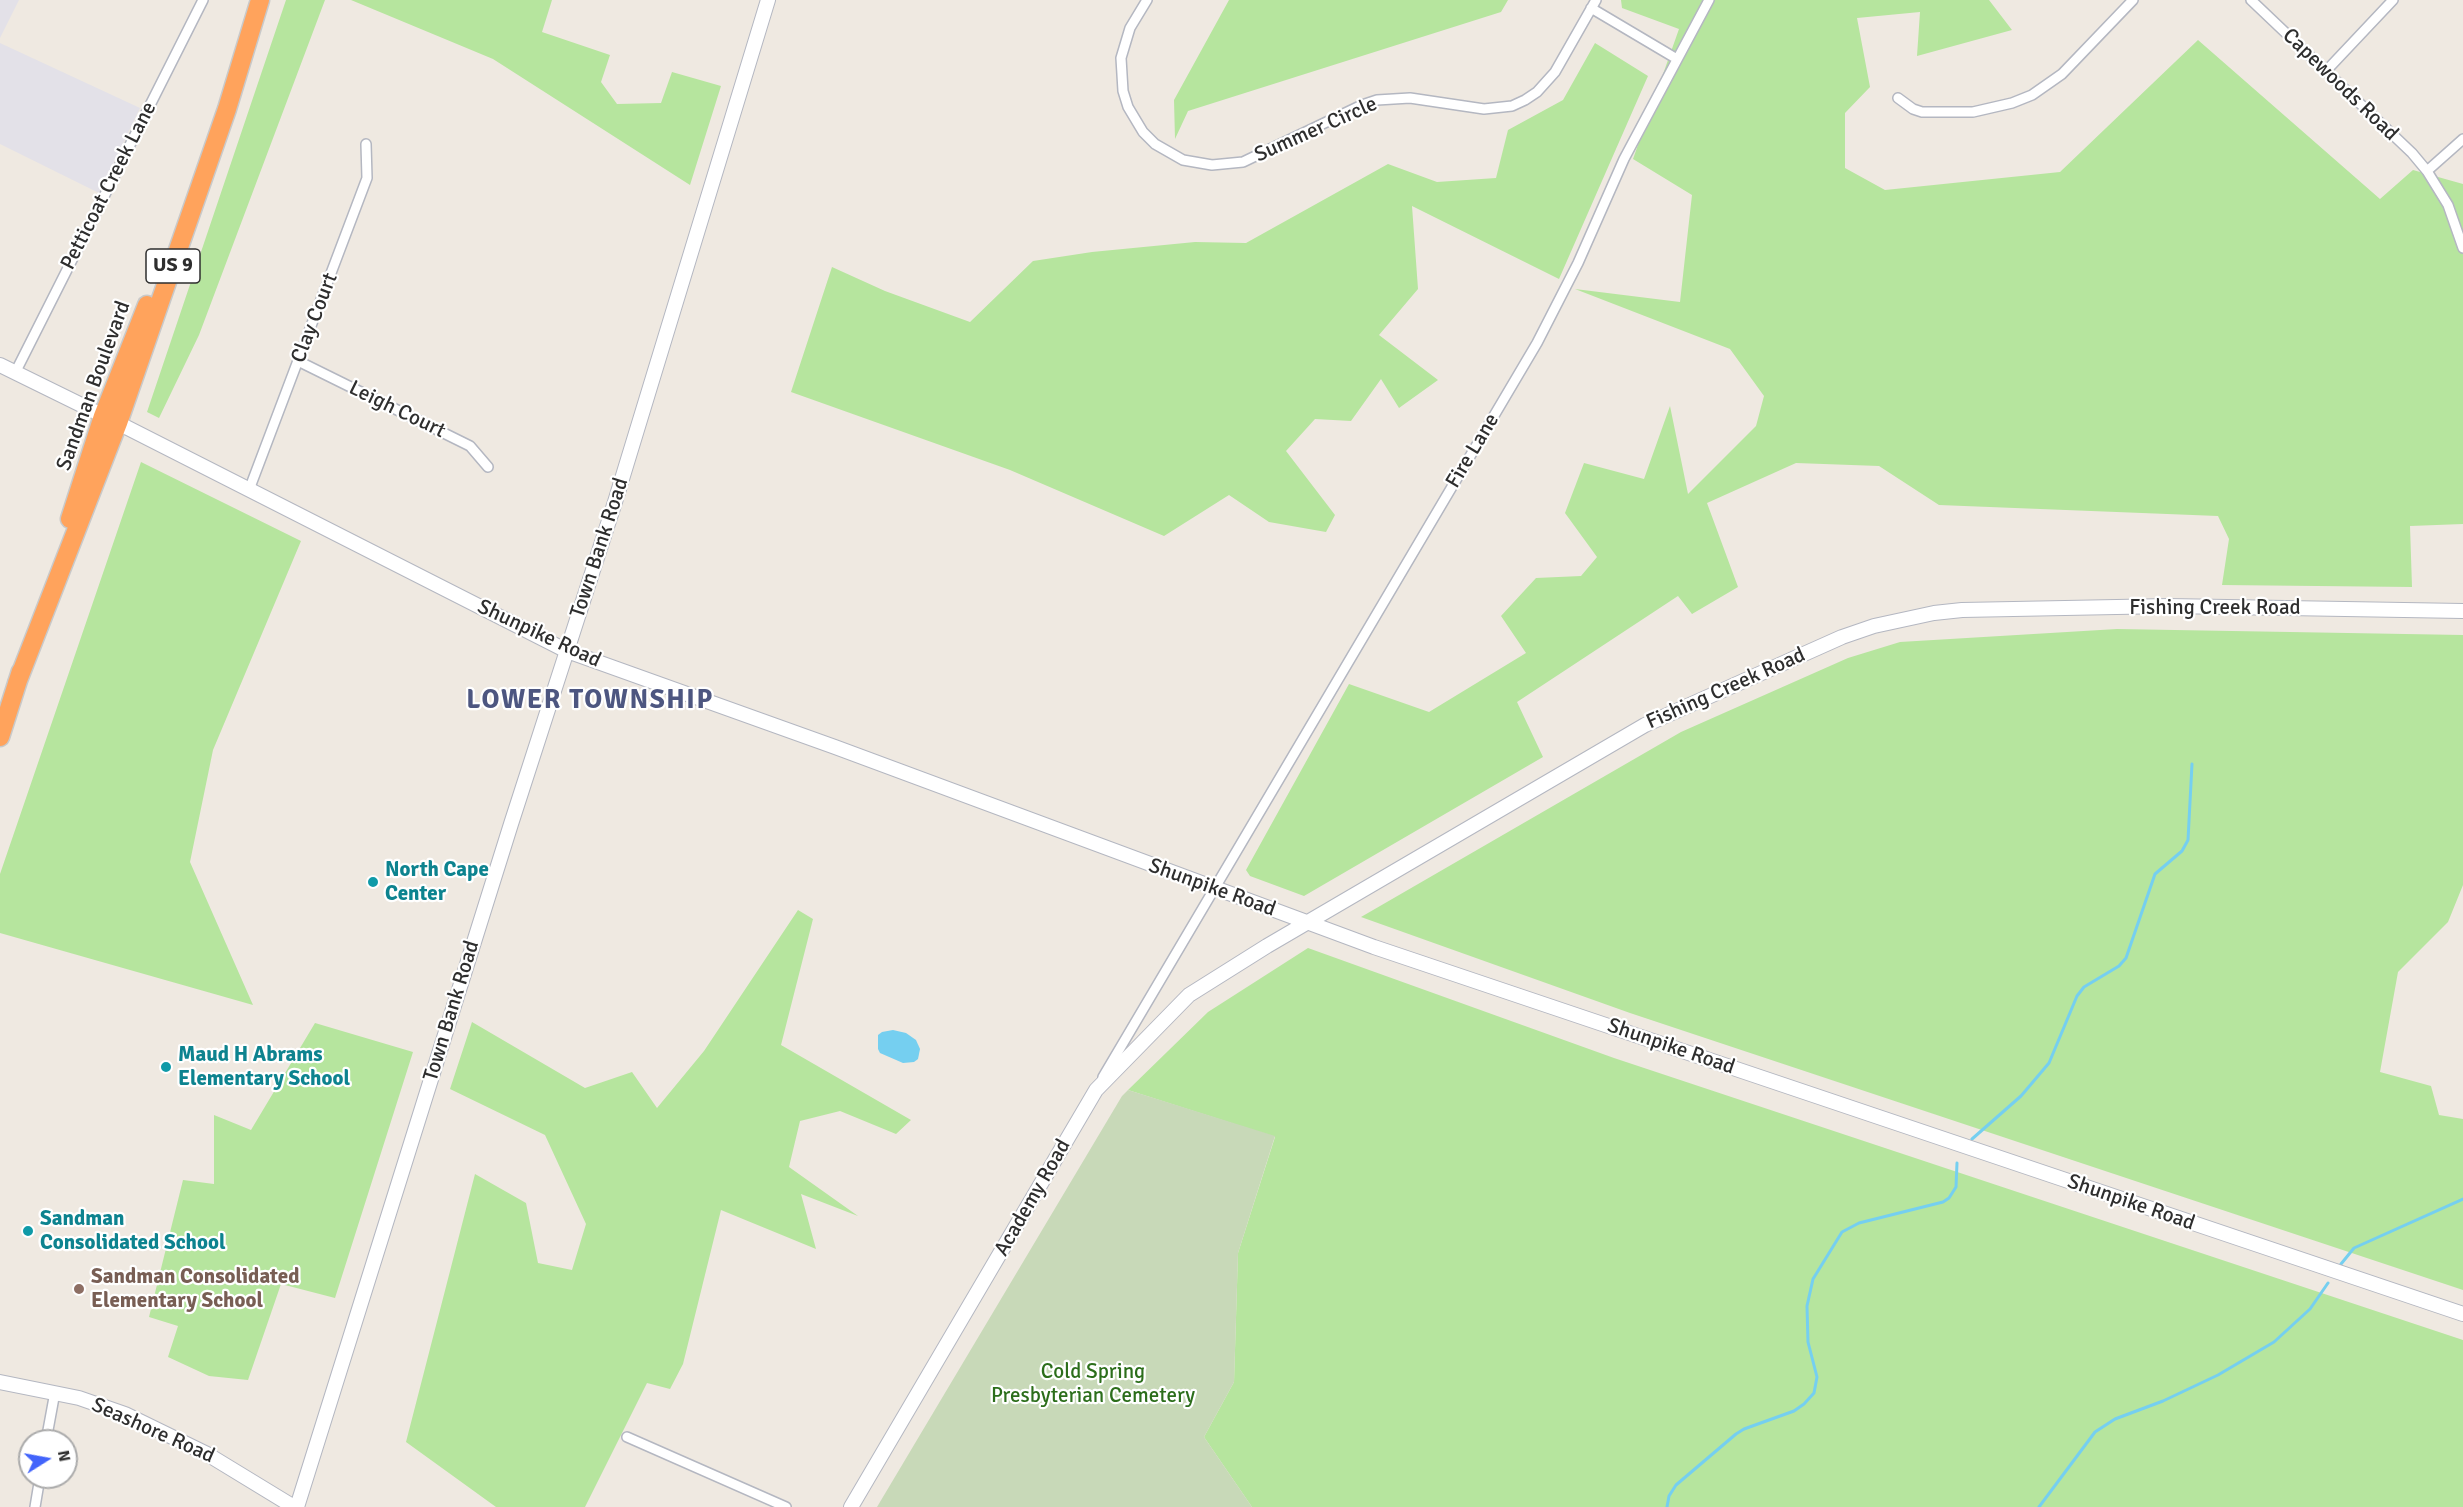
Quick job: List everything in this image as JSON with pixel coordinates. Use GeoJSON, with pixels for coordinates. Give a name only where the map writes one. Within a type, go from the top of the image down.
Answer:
{"type":"FeatureCollection","features":[{"type":"Feature","properties":{"kind":"highway","name":"Sandman Boulevard"},"geometry":{"type":"LineString","coordinates":[[0,737],[111,419],[227,109],[260,0]]}},
{"type":"Feature","properties":{"kind":"street","name":"Petticoat Creek Lane"},"geometry":{"type":"LineString","coordinates":[[15,373],[202,0]]}},
{"type":"Feature","properties":{"kind":"street","name":"Town Bank Road"},"geometry":{"type":"LineString","coordinates":[[296,1507],[615,502],[768,0]]}},
{"type":"Feature","properties":{"kind":"street","name":"Summer Circle"},"geometry":{"type":"LineString","coordinates":[[1147,0],[1130,28],[1121,58],[1123,91],[1128,107],[1143,132],[1155,144],[1183,160],[1212,165],[1243,162],[1377,100],[1410,98],[1484,109],[1498,109],[1519,103],[1547,83],[1593,4],[1677,59]]}},
{"type":"Feature","properties":{"kind":"street","name":"Fire Lane"},"geometry":{"type":"LineString","coordinates":[[1215,889],[1537,343],[1578,263],[1624,159],[1709,0]]}},
{"type":"Feature","properties":{"kind":"street"},"geometry":{"type":"LineString","coordinates":[[1898,98],[1904,104],[1922,112],[1973,112],[2012,103],[2032,95],[2062,74],[2133,0]]}},
{"type":"Feature","properties":{"kind":"street","name":"Capewoods Road"},"geometry":{"type":"LineString","coordinates":[[2251,0],[2412,153],[2427,171],[2448,205],[2463,248]]}},
{"type":"Feature","properties":{"kind":"street"},"geometry":{"type":"LineString","coordinates":[[2326,72],[2393,0]]}},
{"type":"Feature","properties":{"kind":"street"},"geometry":{"type":"LineString","coordinates":[[2427,171],[2463,140]]}},
{"type":"Feature","properties":{"kind":"street","name":"Clay Court"},"geometry":{"type":"LineString","coordinates":[[249,490],[367,178],[366,144]]}},
{"type":"Feature","properties":{"kind":"street","name":"Leigh Court"},"geometry":{"type":"LineString","coordinates":[[298,361],[470,446],[488,467]]}},
{"type":"Feature","properties":{"kind":"street","name":"Shunpike Road"},"geometry":{"type":"LineString","coordinates":[[0,365],[567,651],[1307,923],[2463,1314]]}},
{"type":"Feature","properties":{"kind":"street","name":"Fishing Creek Road"},"geometry":{"type":"LineString","coordinates":[[1096,1090],[1189,995],[1307,923],[1645,725],[1842,637],[1874,626],[1934,613],[1973,610],[2168,606],[2463,611]]}},
{"type":"Feature","properties":{"kind":"street","name":"Academy Road"},"geometry":{"type":"LineString","coordinates":[[851,1507],[1215,889]]}},
{"type":"Feature","properties":{"kind":"street","name":"Seashore Road"},"geometry":{"type":"LineString","coordinates":[[0,1382],[55,1392],[125,1414],[207,1454],[296,1507]]}},
{"type":"Feature","properties":{"kind":"street"},"geometry":{"type":"LineString","coordinates":[[48,1429],[55,1392]]}},
{"type":"Feature","properties":{"kind":"street"},"geometry":{"type":"LineString","coordinates":[[627,1437],[786,1507]]}},
{"type":"Feature","properties":{"kind":"street"},"geometry":{"type":"LineString","coordinates":[[35,1507],[38,1489]]}},
{"type":"Feature","properties":{"kind":"shaded area"},"geometry":{"type":"Polygon","coordinates":[[[0,0],[19,0],[0,38],[0,0]]]}},
{"type":"Feature","properties":{"kind":"shaded area"},"geometry":{"type":"Polygon","coordinates":[[[0,43],[140,108],[99,193],[0,144],[0,43]]]}},
{"type":"Feature","properties":{"kind":"green space"},"geometry":{"type":"Polygon","coordinates":[[[286,0],[325,0],[199,335],[159,418],[147,412],[286,0]]]}},
{"type":"Feature","properties":{"kind":"green space"},"geometry":{"type":"Polygon","coordinates":[[[351,0],[552,0],[542,32],[610,55],[601,82],[617,104],[661,103],[672,72],[721,86],[690,185],[493,59],[351,0]]]}},
{"type":"Feature","properties":{"kind":"green space"},"geometry":{"type":"Polygon","coordinates":[[[1229,0],[1508,0],[1501,12],[1188,111],[1175,139],[1174,100],[1229,0]]]}},
{"type":"Feature","properties":{"kind":"green space"},"geometry":{"type":"Polygon","coordinates":[[[1621,0],[1989,0],[2012,30],[1917,56],[1920,12],[1857,18],[1870,87],[1845,113],[1845,168],[1885,190],[2060,172],[2198,40],[2380,199],[2413,170],[2463,184],[2463,524],[2410,526],[2412,587],[2222,585],[2229,539],[2218,516],[1939,505],[1879,466],[1796,463],[1707,503],[1738,587],[1692,614],[1678,596],[1517,702],[1543,757],[1304,896],[1250,876],[1246,870],[1349,684],[1429,712],[1526,653],[1501,616],[1536,578],[1581,576],[1597,557],[1565,513],[1584,463],[1644,479],[1670,406],[1688,494],[1756,426],[1764,396],[1730,349],[1575,289],[1680,302],[1692,195],[1633,159],[1679,29],[1622,8],[1621,0]]]}},
{"type":"Feature","properties":{"kind":"green space"},"geometry":{"type":"Polygon","coordinates":[[[1595,43],[1648,76],[1559,279],[1412,206],[1418,289],[1379,335],[1438,380],[1399,408],[1381,379],[1351,421],[1315,419],[1286,451],[1335,515],[1326,532],[1269,522],[1229,495],[1164,536],[1010,470],[791,392],[832,267],[885,291],[970,322],[1033,261],[1092,252],[1195,242],[1246,243],[1388,164],[1437,182],[1496,178],[1508,130],[1563,100],[1595,43]]]}},
{"type":"Feature","properties":{"kind":"green space"},"geometry":{"type":"Polygon","coordinates":[[[141,462],[301,541],[213,750],[190,862],[253,1005],[0,933],[0,874],[141,462]]]}},
{"type":"Feature","properties":{"kind":"green space"},"geometry":{"type":"Polygon","coordinates":[[[2117,629],[2463,635],[2463,885],[2448,922],[2398,972],[2380,1072],[2431,1086],[2439,1115],[2463,1119],[2463,1290],[1630,1013],[1361,917],[1681,732],[1848,658],[1900,642],[2117,629]]]}},
{"type":"Feature","properties":{"kind":"green space"},"geometry":{"type":"Polygon","coordinates":[[[798,910],[813,919],[781,1045],[911,1120],[896,1134],[840,1111],[800,1121],[789,1167],[858,1216],[801,1194],[816,1249],[721,1210],[683,1364],[670,1389],[647,1383],[585,1507],[496,1507],[406,1442],[475,1174],[526,1203],[538,1263],[572,1270],[586,1224],[545,1135],[450,1089],[472,1022],[585,1088],[632,1072],[657,1108],[704,1051],[798,910]]]}},
{"type":"Feature","properties":{"kind":"green space"},"geometry":{"type":"Polygon","coordinates":[[[1308,948],[1614,1058],[2463,1340],[2463,1507],[1252,1507],[1204,1437],[1234,1382],[1238,1253],[1275,1137],[1128,1090],[1208,1012],[1308,948]]]}},
{"type":"Feature","properties":{"kind":"green space"},"geometry":{"type":"Polygon","coordinates":[[[315,1023],[413,1052],[335,1298],[281,1284],[248,1380],[209,1376],[168,1357],[178,1326],[149,1317],[183,1180],[214,1184],[214,1115],[251,1130],[315,1023]]]}},
{"type":"Feature","properties":{"kind":"green space","name":"Cold Spring Presbyterian Cemetery"},"geometry":{"type":"Polygon","coordinates":[[[1128,1090],[1275,1136],[1238,1253],[1234,1382],[1204,1437],[1252,1507],[877,1507],[1122,1096],[1128,1090]]]}},
{"type":"Feature","properties":{"kind":"water"},"geometry":{"type":"Polygon","coordinates":[[[893,1030],[906,1033],[916,1040],[920,1049],[918,1059],[914,1062],[903,1063],[880,1053],[878,1035],[893,1030]]]}},
{"type":"Feature","properties":{"kind":"waterway"},"geometry":{"type":"LineString","coordinates":[[1972,1139],[2021,1096],[2049,1063],[2077,996],[2084,987],[2119,966],[2126,958],[2155,874],[2182,851],[2188,840],[2192,764]]}},
{"type":"Feature","properties":{"kind":"waterway"},"geometry":{"type":"LineString","coordinates":[[1667,1507],[1669,1496],[1676,1485],[1736,1434],[1794,1411],[1814,1393],[1817,1377],[1808,1342],[1807,1306],[1813,1279],[1842,1232],[1859,1223],[1943,1202],[1949,1198],[1956,1187],[1957,1163]]}},
{"type":"Feature","properties":{"kind":"waterway"},"geometry":{"type":"LineString","coordinates":[[2341,1264],[2354,1248],[2463,1199]]}},
{"type":"Feature","properties":{"kind":"waterway"},"geometry":{"type":"LineString","coordinates":[[2039,1507],[2095,1432],[2115,1419],[2163,1401],[2218,1375],[2274,1342],[2310,1309],[2328,1283]]}},
{"type":"Feature","properties":{"kind":"place","name":"North Cape Center"},"geometry":{"type":"Point","coordinates":[373,882]}},
{"type":"Feature","properties":{"kind":"place","name":"Maud H Abrams Elementary School"},"geometry":{"type":"Point","coordinates":[166,1067]}},
{"type":"Feature","properties":{"kind":"place","name":"Sandman Consolidated School"},"geometry":{"type":"Point","coordinates":[28,1231]}},
{"type":"Feature","properties":{"kind":"place","name":"Sandman Consolidated Elementary School"},"geometry":{"type":"Point","coordinates":[79,1289]}},
{"type":"Feature","properties":{"kind":"district","name":"LOWER TOWNSHIP"},"geometry":{"type":"Point","coordinates":[590,701]}}]}
